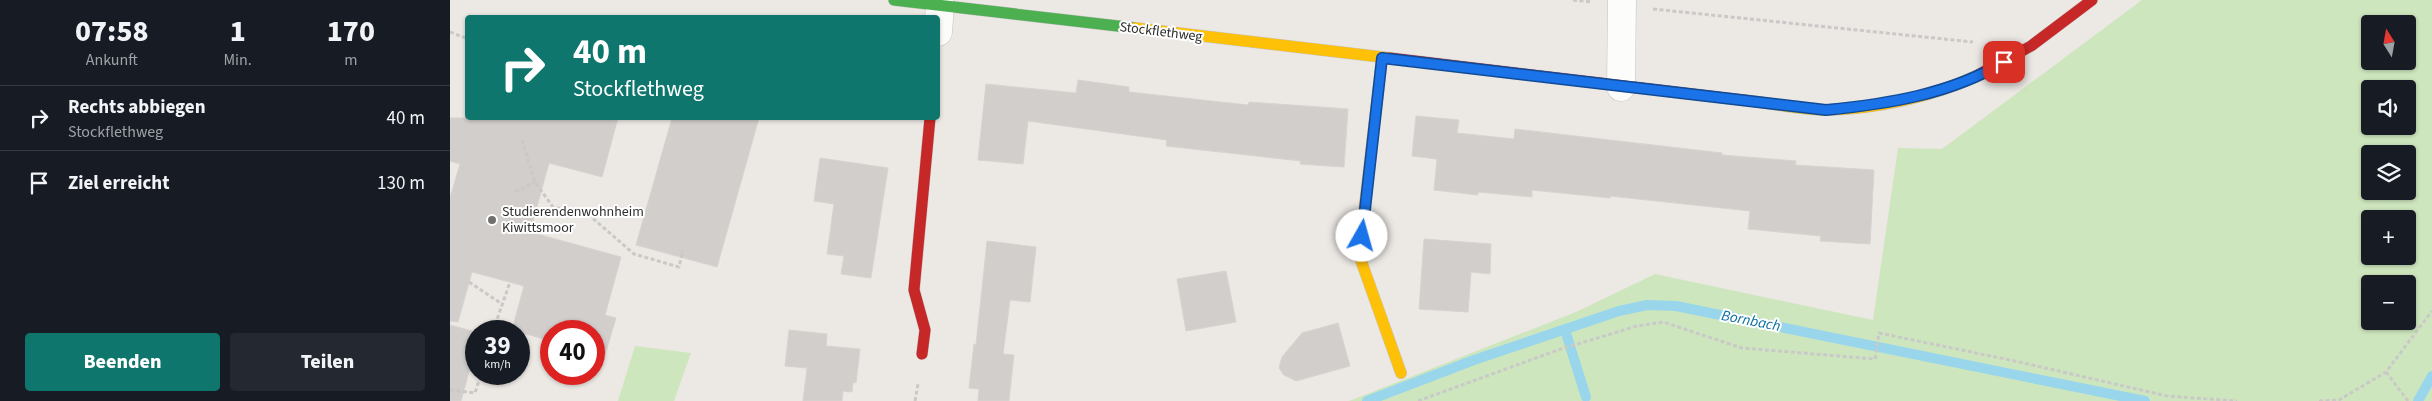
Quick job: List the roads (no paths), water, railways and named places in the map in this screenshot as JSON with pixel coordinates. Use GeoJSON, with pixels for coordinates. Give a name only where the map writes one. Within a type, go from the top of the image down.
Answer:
{"type":"FeatureCollection","features":[{"type":"Feature","properties":{"kind":"street","name":"Stockflethweg"},"geometry":{"type":"LineString","coordinates":[[894,0],[940,5],[993,6],[1382,58],[1826,110],[1902,100],[1953,85],[1992,69],[2028,48],[2092,0]]}},
{"type":"Feature","properties":{"kind":"street"},"geometry":{"type":"LineString","coordinates":[[1621,87],[1622,3]]}},
{"type":"Feature","properties":{"kind":"street"},"geometry":{"type":"LineString","coordinates":[[939,15],[940,5]]}},
{"type":"Feature","properties":{"kind":"street"},"geometry":{"type":"LineString","coordinates":[[1382,58],[1359,255],[1401,373]]}},
{"type":"Feature","properties":{"kind":"street"},"geometry":{"type":"LineString","coordinates":[[922,354],[925,330],[914,290],[930,120]]}},
{"type":"Feature","properties":{"kind":"waterway","name":"Bornbach"},"geometry":{"type":"LineString","coordinates":[[1367,401],[1474,360],[1619,311],[1647,305],[1676,306],[2145,401]]}},
{"type":"Feature","properties":{"kind":"waterway"},"geometry":{"type":"LineString","coordinates":[[1565,330],[1586,397]]}},
{"type":"Feature","properties":{"kind":"waterway","name":"Bornbach"},"geometry":{"type":"LineString","coordinates":[[2418,401],[2432,376]]}},
{"type":"Feature","properties":{"kind":"place","name":"Studierendenwohnheim Kiwittsmoor"},"geometry":{"type":"Point","coordinates":[492,220]}}]}
